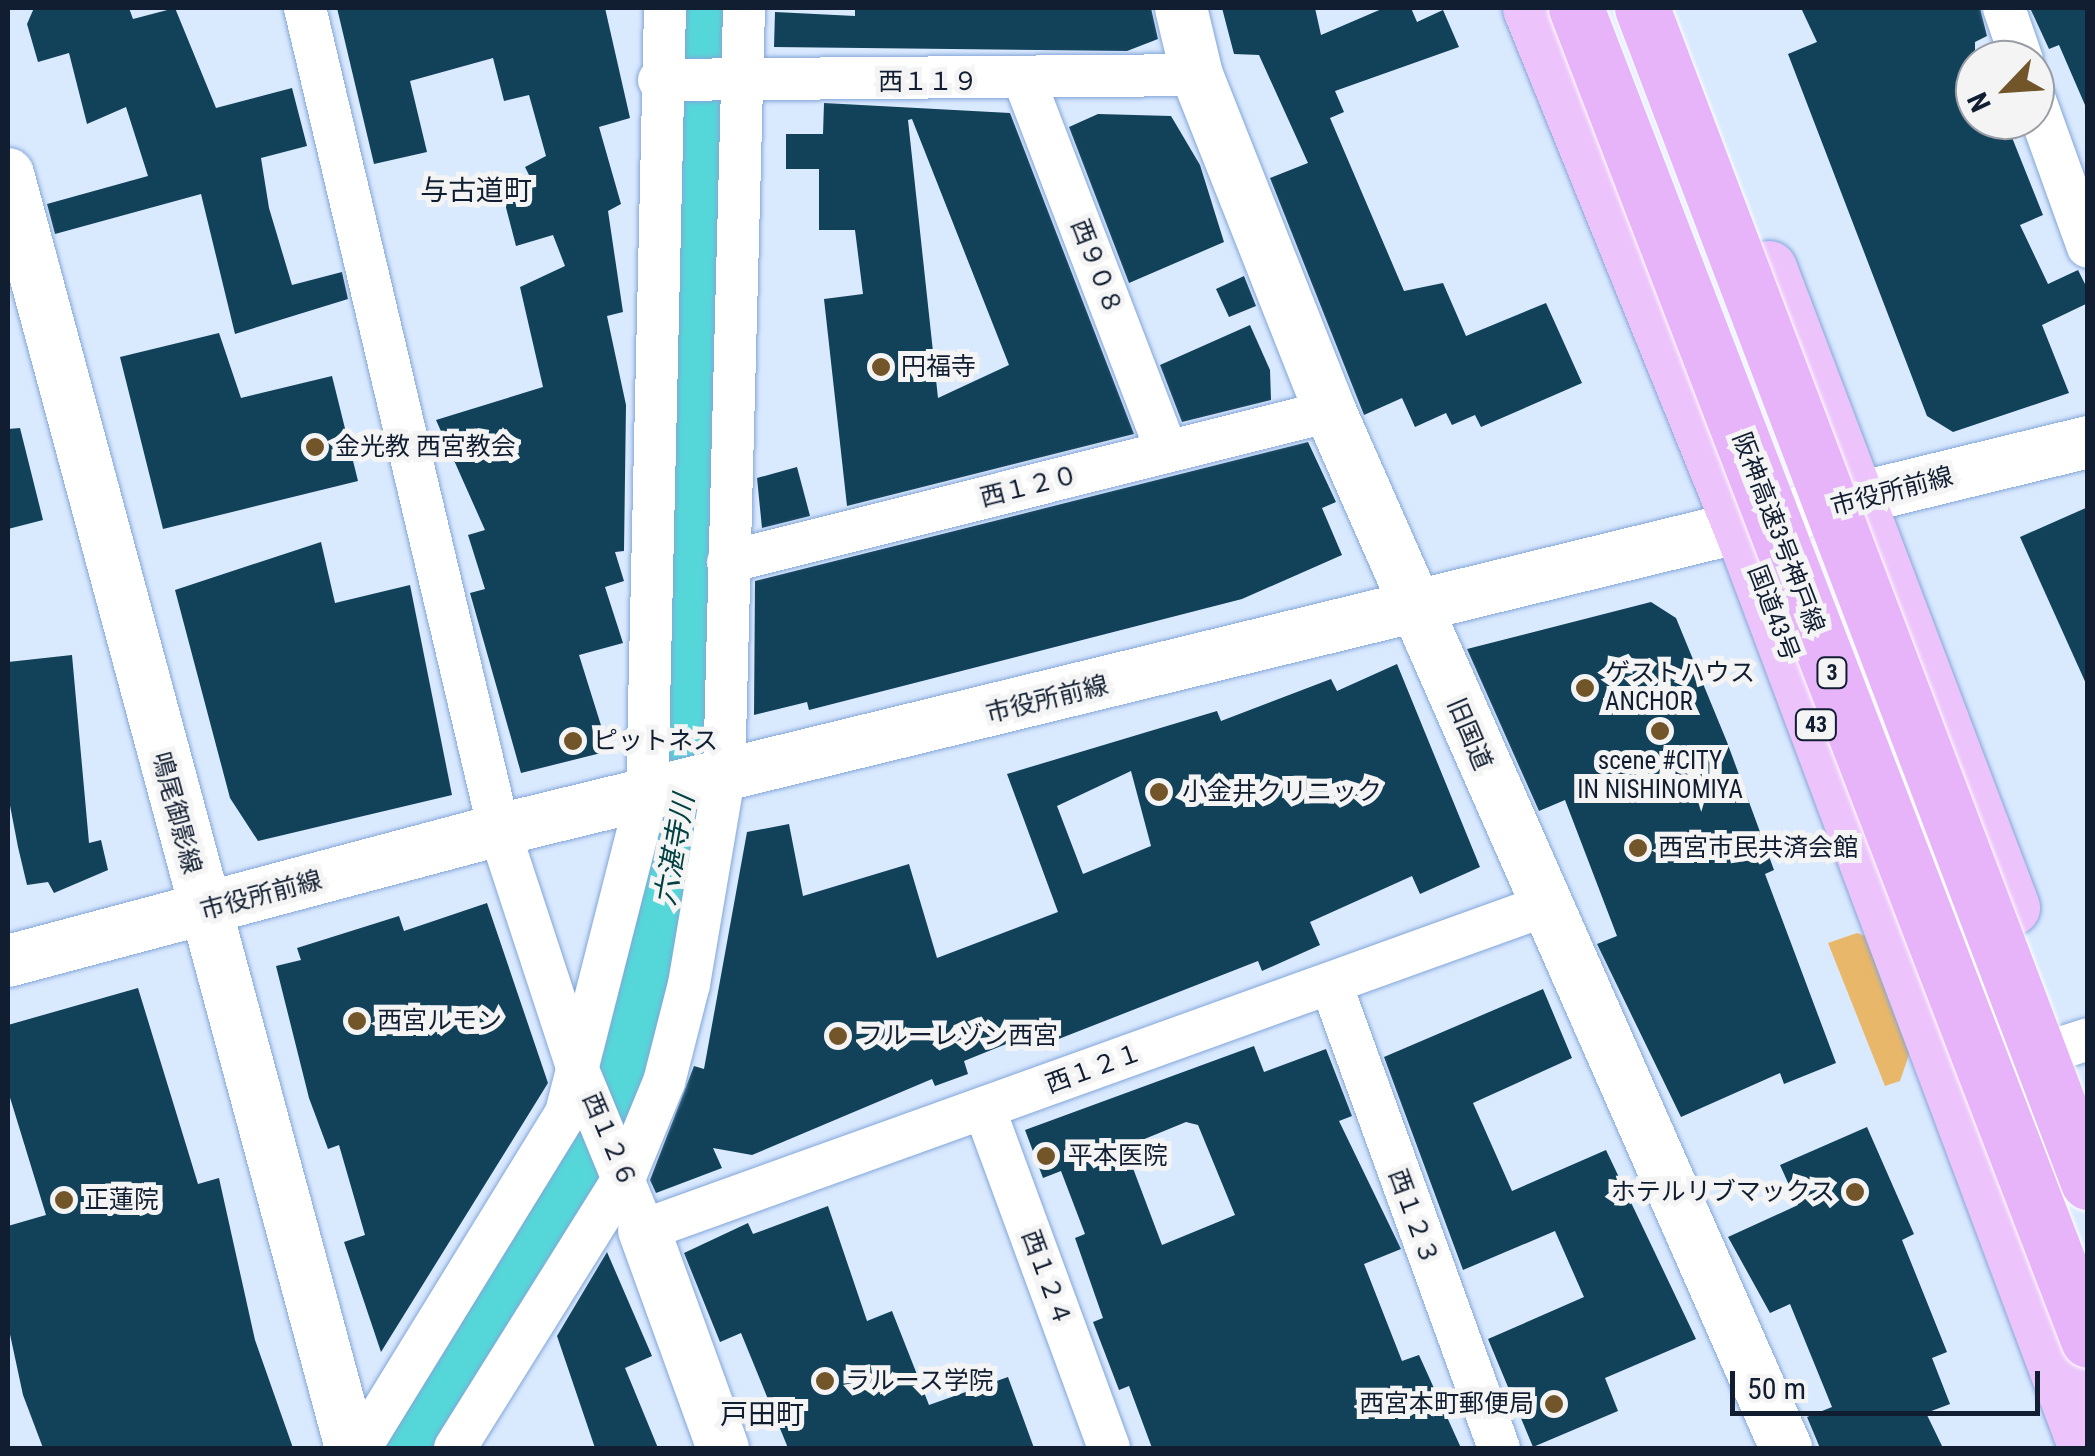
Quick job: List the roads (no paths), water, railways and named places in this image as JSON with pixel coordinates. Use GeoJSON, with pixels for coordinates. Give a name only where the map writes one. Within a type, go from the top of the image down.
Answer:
{"type":"FeatureCollection","features":[{"type":"Feature","properties":{"kind":"highway","name":"国道43号"},"geometry":{"type":"LineString","coordinates":[[1530,8],[1743,532],[2086,1448]]}},
{"type":"Feature","properties":{"kind":"highway","name":"阪神高速3号神戸線"},"geometry":{"type":"LineString","coordinates":[[1576,8],[2088,1340]]}},
{"type":"Feature","properties":{"kind":"highway","name":"3"},"geometry":{"type":"LineString","coordinates":[[1642,8],[2088,1182]]}},
{"type":"Feature","properties":{"kind":"highway"},"geometry":{"type":"LineString","coordinates":[[1671,8],[2076,1043],[2088,1110]]}},
{"type":"Feature","properties":{"kind":"street","name":"西１２６"},"geometry":{"type":"LineString","coordinates":[[304,8],[499,830],[583,1079],[621,1165],[723,1448]]}},
{"type":"Feature","properties":{"kind":"street"},"geometry":{"type":"LineString","coordinates":[[360,1448],[583,1079],[653,794],[665,8]]}},
{"type":"Feature","properties":{"kind":"street"},"geometry":{"type":"LineString","coordinates":[[455,1448],[621,1165],[664,1082],[689,984],[720,778],[728,562],[729,82],[744,8]]}},
{"type":"Feature","properties":{"kind":"street","name":"旧国道"},"geometry":{"type":"LineString","coordinates":[[1181,8],[1198,76],[1330,411],[1544,906],[1786,1448]]}},
{"type":"Feature","properties":{"kind":"street"},"geometry":{"type":"LineString","coordinates":[[2004,8],[2015,40]]}},
{"type":"Feature","properties":{"kind":"street","name":"西１１９"},"geometry":{"type":"LineString","coordinates":[[665,80],[1024,82],[1198,76]]}},
{"type":"Feature","properties":{"kind":"street","name":"西９０８"},"geometry":{"type":"LineString","coordinates":[[1024,82],[1168,452]]}},
{"type":"Feature","properties":{"kind":"street"},"geometry":{"type":"LineString","coordinates":[[2049,140],[2088,247]]}},
{"type":"Feature","properties":{"kind":"street","name":"鳴尾御影線"},"geometry":{"type":"LineString","coordinates":[[8,174],[202,912],[351,1448]]}},
{"type":"Feature","properties":{"kind":"street","name":"西１２０"},"geometry":{"type":"LineString","coordinates":[[728,562],[1330,411]]}},
{"type":"Feature","properties":{"kind":"street","name":"市役所前線"},"geometry":{"type":"LineString","coordinates":[[8,962],[499,830],[1743,532],[1861,498],[2088,442]]}},
{"type":"Feature","properties":{"kind":"street","name":"西１２１"},"geometry":{"type":"LineString","coordinates":[[644,1230],[1544,906]]}},
{"type":"Feature","properties":{"kind":"street","name":"西１２３"},"geometry":{"type":"LineString","coordinates":[[1332,984],[1499,1448]]}},
{"type":"Feature","properties":{"kind":"street","name":"西１２４"},"geometry":{"type":"LineString","coordinates":[[984,1108],[1110,1448]]}},
{"type":"Feature","properties":{"kind":"waterway","name":"六湛寺川"},"geometry":{"type":"LineString","coordinates":[[405,1448],[584,1168],[626,1071],[680,844],[693,732],[706,8]]}},
{"type":"Feature","properties":{"kind":"place","name":"円福寺"},"geometry":{"type":"Point","coordinates":[881,367]}},
{"type":"Feature","properties":{"kind":"place","name":"金光教 西宮教会"},"geometry":{"type":"Point","coordinates":[315,447]}},
{"type":"Feature","properties":{"kind":"place","name":"ゲストハウス ANCHOR"},"geometry":{"type":"Point","coordinates":[1585,688]}},
{"type":"Feature","properties":{"kind":"place","name":"scene #CITY IN NISHINOMIYA"},"geometry":{"type":"Point","coordinates":[1660,731]}},
{"type":"Feature","properties":{"kind":"place","name":"ピットネス"},"geometry":{"type":"Point","coordinates":[573,741]}},
{"type":"Feature","properties":{"kind":"place","name":"小金井クリニック"},"geometry":{"type":"Point","coordinates":[1159,792]}},
{"type":"Feature","properties":{"kind":"place","name":"西宮市民共済会館"},"geometry":{"type":"Point","coordinates":[1638,848]}},
{"type":"Feature","properties":{"kind":"place","name":"西宮ルモン"},"geometry":{"type":"Point","coordinates":[357,1021]}},
{"type":"Feature","properties":{"kind":"place","name":"フルーレゾン西宮"},"geometry":{"type":"Point","coordinates":[838,1036]}},
{"type":"Feature","properties":{"kind":"place","name":"平本医院"},"geometry":{"type":"Point","coordinates":[1046,1156]}},
{"type":"Feature","properties":{"kind":"place","name":"ホテルリブマックス"},"geometry":{"type":"Point","coordinates":[1855,1192]}},
{"type":"Feature","properties":{"kind":"place","name":"正蓮院"},"geometry":{"type":"Point","coordinates":[64,1200]}},
{"type":"Feature","properties":{"kind":"place","name":"ラルース学院"},"geometry":{"type":"Point","coordinates":[825,1381]}},
{"type":"Feature","properties":{"kind":"place","name":"西宮本町郵便局"},"geometry":{"type":"Point","coordinates":[1554,1404]}},
{"type":"Feature","properties":{"kind":"district","name":"与古道町"},"geometry":{"type":"Point","coordinates":[476,191]}},
{"type":"Feature","properties":{"kind":"district","name":"戸田町"},"geometry":{"type":"Point","coordinates":[762,1415]}}]}
